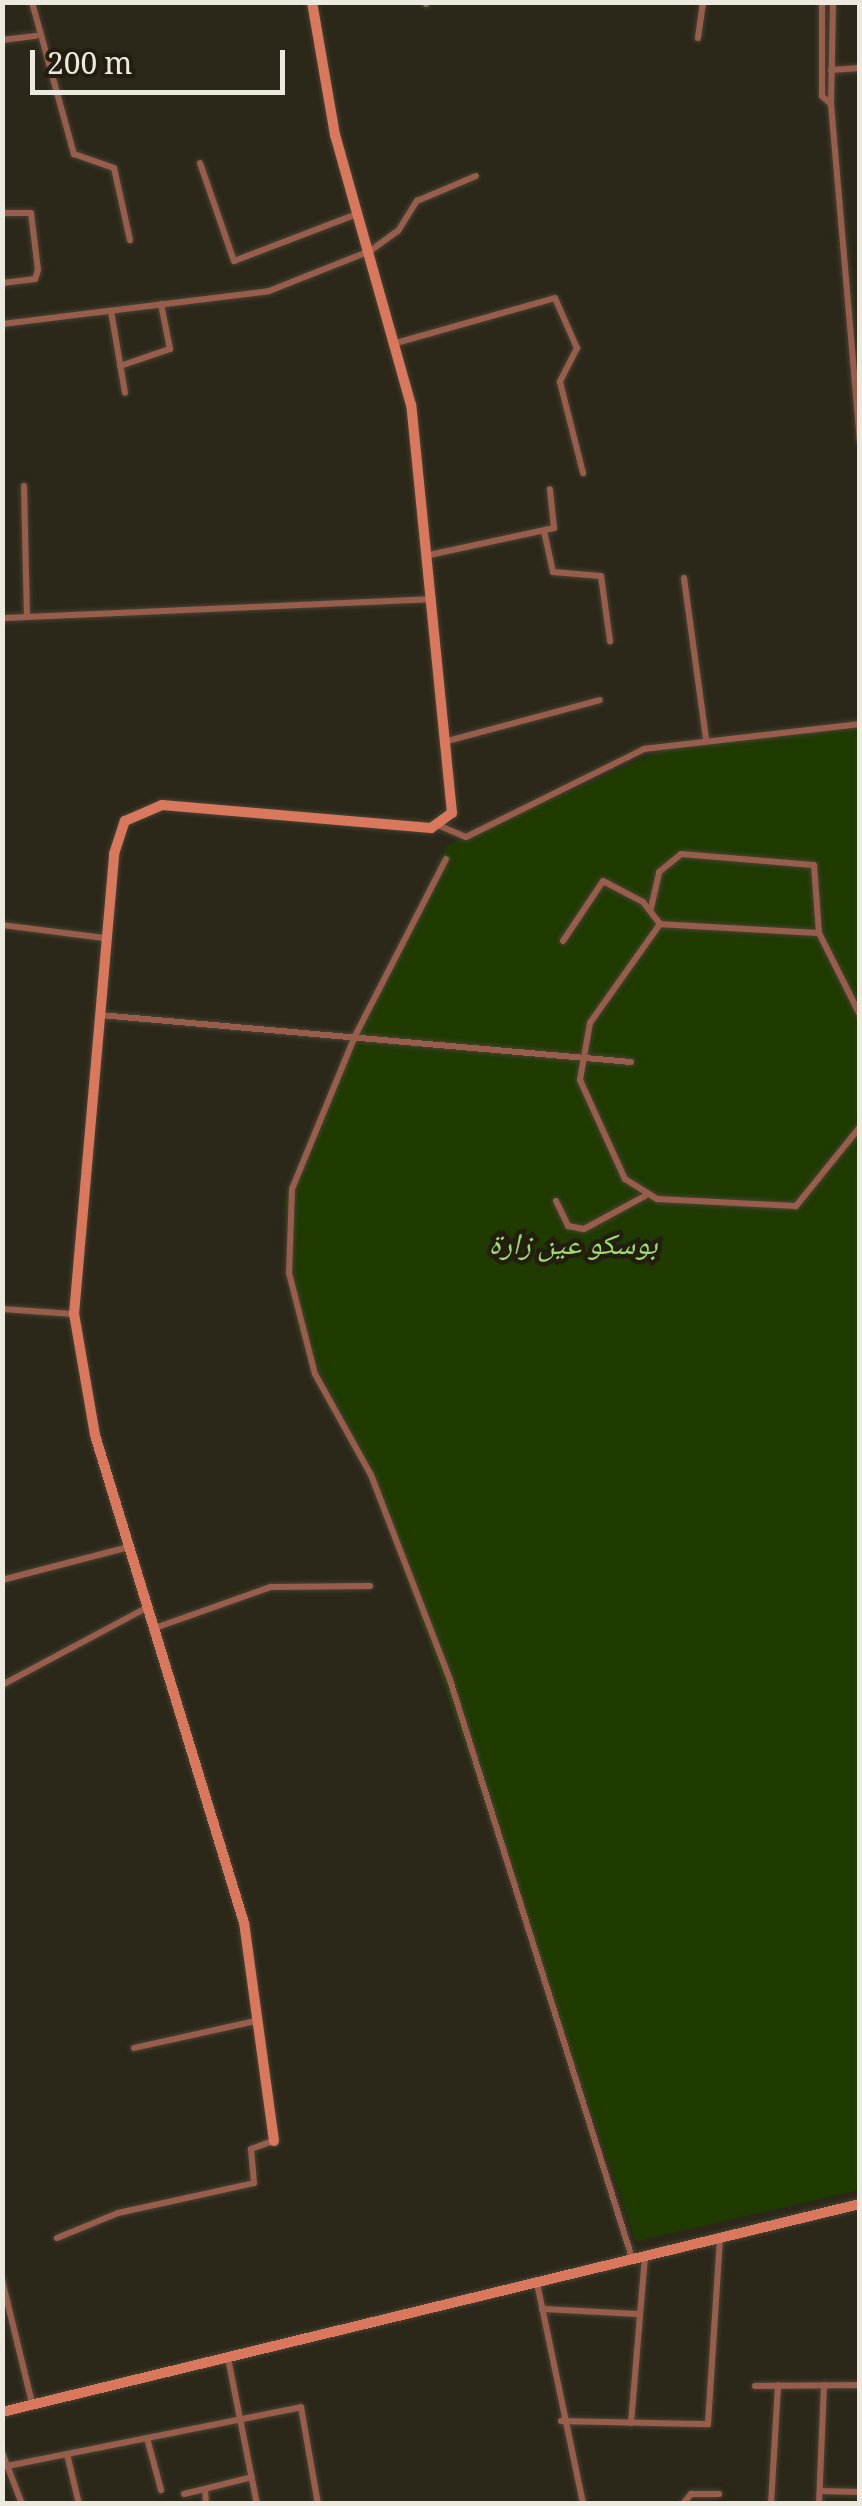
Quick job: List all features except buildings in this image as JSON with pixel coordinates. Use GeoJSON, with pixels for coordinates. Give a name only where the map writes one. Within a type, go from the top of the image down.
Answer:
{"type":"FeatureCollection","features":[{"type":"Feature","properties":{"kind":"main road"},"geometry":{"type":"LineString","coordinates":[[274,2140],[262,2020],[244,1923],[79,1372],[74,1314],[106,938],[116,842],[125,820],[148,806],[440,826],[452,813],[429,554],[396,343],[358,213],[312,2]]}},
{"type":"Feature","properties":{"kind":"main road"},"geometry":{"type":"LineString","coordinates":[[2,2412],[860,2204]]}},
{"type":"Feature","properties":{"kind":"street"},"geometry":{"type":"LineString","coordinates":[[32,2],[36,36],[78,163],[114,168],[130,240]]}},
{"type":"Feature","properties":{"kind":"street"},"geometry":{"type":"LineString","coordinates":[[698,38],[703,2]]}},
{"type":"Feature","properties":{"kind":"street"},"geometry":{"type":"LineString","coordinates":[[822,2],[822,96],[831,104]]}},
{"type":"Feature","properties":{"kind":"street"},"geometry":{"type":"LineString","coordinates":[[833,2],[831,104],[860,442]]}},
{"type":"Feature","properties":{"kind":"street"},"geometry":{"type":"LineString","coordinates":[[2,40],[36,36]]}},
{"type":"Feature","properties":{"kind":"street"},"geometry":{"type":"LineString","coordinates":[[831,70],[860,68]]}},
{"type":"Feature","properties":{"kind":"street"},"geometry":{"type":"LineString","coordinates":[[200,163],[234,262],[358,213]]}},
{"type":"Feature","properties":{"kind":"street"},"geometry":{"type":"LineString","coordinates":[[2,324],[269,290],[370,250],[398,231],[418,200],[476,176]]}},
{"type":"Feature","properties":{"kind":"street"},"geometry":{"type":"LineString","coordinates":[[2,212],[31,213],[38,270],[35,279],[2,283]]}},
{"type":"Feature","properties":{"kind":"street"},"geometry":{"type":"LineString","coordinates":[[396,343],[555,298],[577,348],[560,382],[584,473]]}},
{"type":"Feature","properties":{"kind":"street"},"geometry":{"type":"LineString","coordinates":[[120,366],[170,349],[161,304]]}},
{"type":"Feature","properties":{"kind":"street"},"geometry":{"type":"LineString","coordinates":[[111,312],[126,393]]}},
{"type":"Feature","properties":{"kind":"street"},"geometry":{"type":"LineString","coordinates":[[24,486],[27,617]]}},
{"type":"Feature","properties":{"kind":"street"},"geometry":{"type":"LineString","coordinates":[[429,554],[544,531],[557,524],[550,489]]}},
{"type":"Feature","properties":{"kind":"street"},"geometry":{"type":"LineString","coordinates":[[544,531],[553,572],[601,576],[610,640]]}},
{"type":"Feature","properties":{"kind":"street"},"geometry":{"type":"LineString","coordinates":[[684,578],[706,738]]}},
{"type":"Feature","properties":{"kind":"street"},"geometry":{"type":"LineString","coordinates":[[2,618],[434,599]]}},
{"type":"Feature","properties":{"kind":"street"},"geometry":{"type":"LineString","coordinates":[[447,741],[600,700]]}},
{"type":"Feature","properties":{"kind":"street"},"geometry":{"type":"LineString","coordinates":[[440,826],[466,837],[604,763],[706,738],[860,724]]}},
{"type":"Feature","properties":{"kind":"street"},"geometry":{"type":"LineString","coordinates":[[652,908],[659,872],[681,854],[806,862],[820,877],[818,933],[860,1016]]}},
{"type":"Feature","properties":{"kind":"street"},"geometry":{"type":"LineString","coordinates":[[446,859],[355,1036],[292,1189],[297,1311],[315,1374],[371,1475],[444,1662],[632,2258]]}},
{"type":"Feature","properties":{"kind":"street"},"geometry":{"type":"LineString","coordinates":[[562,941],[593,884],[615,884],[652,908],[660,924]]}},
{"type":"Feature","properties":{"kind":"street"},"geometry":{"type":"LineString","coordinates":[[660,924],[818,933]]}},
{"type":"Feature","properties":{"kind":"street"},"geometry":{"type":"LineString","coordinates":[[645,1196],[620,1168],[580,1080],[580,1057],[590,1023],[660,924]]}},
{"type":"Feature","properties":{"kind":"street"},"geometry":{"type":"LineString","coordinates":[[2,926],[106,938]]}},
{"type":"Feature","properties":{"kind":"street"},"geometry":{"type":"LineString","coordinates":[[99,1015],[631,1062]]}},
{"type":"Feature","properties":{"kind":"street"},"geometry":{"type":"LineString","coordinates":[[556,1201],[562,1220],[584,1229],[645,1196],[790,1209],[812,1195],[860,1127]]}},
{"type":"Feature","properties":{"kind":"street"},"geometry":{"type":"LineString","coordinates":[[2,1308],[74,1314]]}},
{"type":"Feature","properties":{"kind":"street"},"geometry":{"type":"LineString","coordinates":[[2,1580],[130,1547]]}},
{"type":"Feature","properties":{"kind":"street"},"geometry":{"type":"LineString","coordinates":[[156,1628],[271,1587],[370,1586]]}},
{"type":"Feature","properties":{"kind":"street"},"geometry":{"type":"LineString","coordinates":[[2,1685],[149,1607]]}},
{"type":"Feature","properties":{"kind":"street"},"geometry":{"type":"LineString","coordinates":[[134,2048],[262,2020]]}},
{"type":"Feature","properties":{"kind":"street"},"geometry":{"type":"LineString","coordinates":[[58,2238],[118,2214],[254,2183],[251,2149],[274,2140]]}},
{"type":"Feature","properties":{"kind":"street"},"geometry":{"type":"LineString","coordinates":[[561,2421],[708,2424],[720,2239]]}},
{"type":"Feature","properties":{"kind":"street"},"geometry":{"type":"LineString","coordinates":[[631,2423],[645,2255]]}},
{"type":"Feature","properties":{"kind":"street"},"geometry":{"type":"LineString","coordinates":[[2,2280],[32,2403]]}},
{"type":"Feature","properties":{"kind":"street"},"geometry":{"type":"LineString","coordinates":[[536,2282],[561,2421],[582,2504]]}},
{"type":"Feature","properties":{"kind":"street"},"geometry":{"type":"LineString","coordinates":[[542,2309],[639,2314]]}},
{"type":"Feature","properties":{"kind":"street"},"geometry":{"type":"LineString","coordinates":[[227,2355],[257,2504]]}},
{"type":"Feature","properties":{"kind":"street"},"geometry":{"type":"LineString","coordinates":[[755,2386],[860,2384]]}},
{"type":"Feature","properties":{"kind":"street"},"geometry":{"type":"LineString","coordinates":[[819,2504],[824,2385]]}},
{"type":"Feature","properties":{"kind":"street"},"geometry":{"type":"LineString","coordinates":[[772,2504],[778,2386]]}},
{"type":"Feature","properties":{"kind":"street"},"geometry":{"type":"LineString","coordinates":[[6,2466],[301,2407],[318,2504]]}},
{"type":"Feature","properties":{"kind":"street"},"geometry":{"type":"LineString","coordinates":[[147,2438],[161,2490]]}},
{"type":"Feature","properties":{"kind":"street"},"geometry":{"type":"LineString","coordinates":[[2,2452],[22,2504]]}},
{"type":"Feature","properties":{"kind":"street"},"geometry":{"type":"LineString","coordinates":[[67,2454],[80,2504]]}},
{"type":"Feature","properties":{"kind":"street"},"geometry":{"type":"LineString","coordinates":[[184,2494],[252,2477]]}},
{"type":"Feature","properties":{"kind":"street"},"geometry":{"type":"LineString","coordinates":[[206,2488],[206,2504]]}},
{"type":"Feature","properties":{"kind":"street"},"geometry":{"type":"LineString","coordinates":[[820,2491],[860,2492]]}},
{"type":"Feature","properties":{"kind":"street"},"geometry":{"type":"LineString","coordinates":[[683,2504],[688,2494],[719,2494]]}},
{"type":"Feature","properties":{"kind":"green space","name":"بوسكو عين زارة"},"geometry":{"type":"Polygon","coordinates":[[[859,726],[859,2190],[636,2241],[368,1467],[296,1327],[284,1202],[447,845],[676,744],[859,726]]]}}]}
